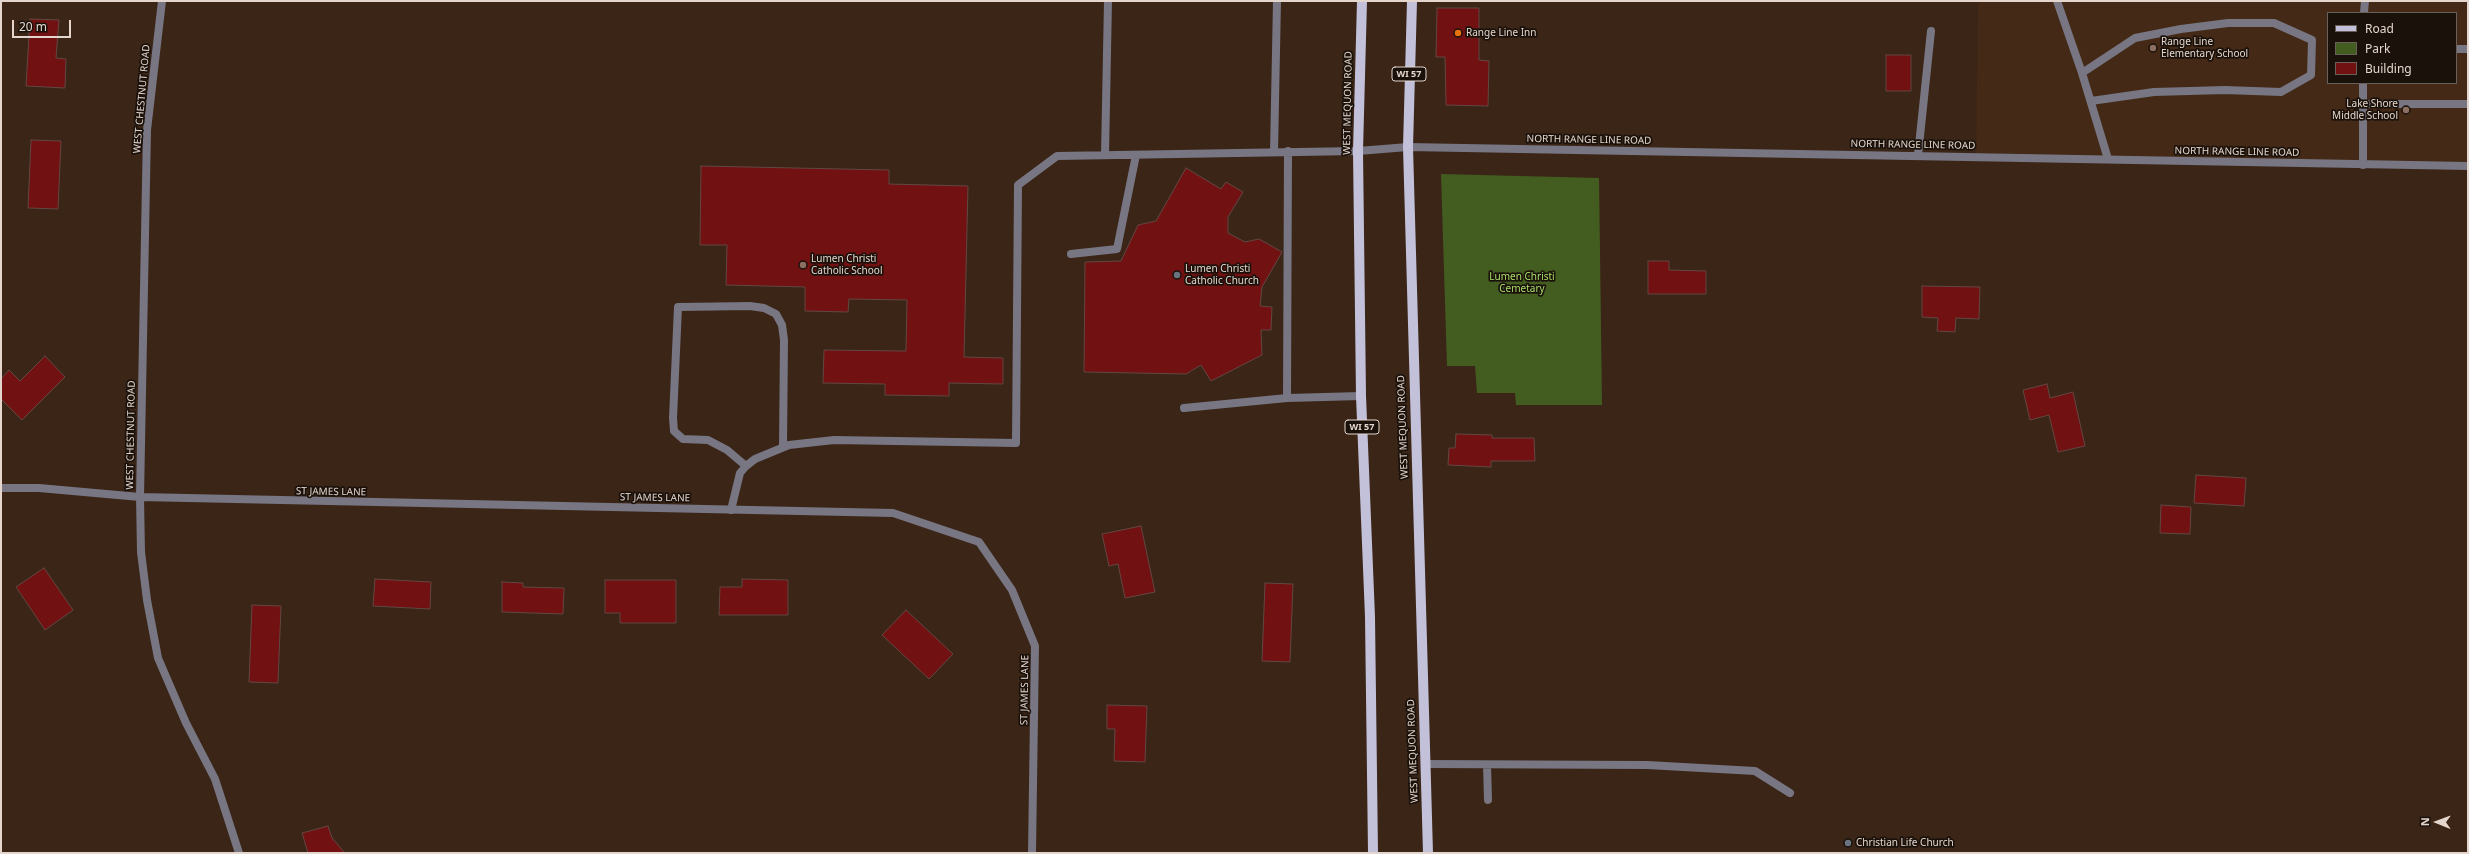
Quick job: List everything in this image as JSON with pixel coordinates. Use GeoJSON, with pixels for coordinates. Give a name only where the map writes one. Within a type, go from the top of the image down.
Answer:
{"type":"FeatureCollection","features":[{"type":"Feature","properties":{"kind":"main road","name":"WEST MEQUON ROAD"},"geometry":{"type":"LineString","coordinates":[[1362,1],[1358,150],[1361,396],[1370,617],[1373,853]]}},
{"type":"Feature","properties":{"kind":"main road","name":"WEST MEQUON ROAD"},"geometry":{"type":"LineString","coordinates":[[1412,1],[1408,147],[1428,853]]}},
{"type":"Feature","properties":{"kind":"street","name":"WEST CHESTNUT ROAD"},"geometry":{"type":"LineString","coordinates":[[162,1],[147,130],[140,498],[142,552],[147,600],[158,658],[186,724],[215,780],[239,853]]}},
{"type":"Feature","properties":{"kind":"street"},"geometry":{"type":"LineString","coordinates":[[1105,155],[1108,1]]}},
{"type":"Feature","properties":{"kind":"street"},"geometry":{"type":"LineString","coordinates":[[1274,152],[1277,1]]}},
{"type":"Feature","properties":{"kind":"street"},"geometry":{"type":"LineString","coordinates":[[2057,1],[2082,73],[2108,159]]}},
{"type":"Feature","properties":{"kind":"street"},"geometry":{"type":"LineString","coordinates":[[2364,12],[2365,1]]}},
{"type":"Feature","properties":{"kind":"street"},"geometry":{"type":"LineString","coordinates":[[2082,73],[2135,38],[2180,29],[2228,23],[2274,24],[2312,40],[2311,74],[2281,92],[2225,90],[2154,92],[2090,101]]}},
{"type":"Feature","properties":{"kind":"street"},"geometry":{"type":"LineString","coordinates":[[1918,155],[1931,31]]}},
{"type":"Feature","properties":{"kind":"street"},"geometry":{"type":"LineString","coordinates":[[2457,49],[2468,49]]}},
{"type":"Feature","properties":{"kind":"street"},"geometry":{"type":"LineString","coordinates":[[2363,84],[2363,165]]}},
{"type":"Feature","properties":{"kind":"street"},"geometry":{"type":"LineString","coordinates":[[2364,104],[2468,104]]}},
{"type":"Feature","properties":{"kind":"street","name":"NORTH RANGE LINE ROAD"},"geometry":{"type":"LineString","coordinates":[[783,446],[810,441],[834,440],[1016,443],[1018,185],[1056,156],[1358,150],[1408,147],[2468,166]]}},
{"type":"Feature","properties":{"kind":"street"},"geometry":{"type":"LineString","coordinates":[[1287,398],[1288,151]]}},
{"type":"Feature","properties":{"kind":"street"},"geometry":{"type":"LineString","coordinates":[[1071,254],[1117,249],[1136,155]]}},
{"type":"Feature","properties":{"kind":"street"},"geometry":{"type":"LineString","coordinates":[[731,510],[740,473],[755,459],[783,446],[784,340],[782,325],[776,314],[764,308],[750,306],[678,307],[673,418],[674,431],[683,439],[708,440],[727,450],[746,466]]}},
{"type":"Feature","properties":{"kind":"street"},"geometry":{"type":"LineString","coordinates":[[1184,408],[1287,398],[1361,396]]}},
{"type":"Feature","properties":{"kind":"street","name":"ST JAMES LANE"},"geometry":{"type":"LineString","coordinates":[[1,488],[39,488],[140,498],[893,513],[979,542],[1012,590],[1035,646],[1032,853]]}},
{"type":"Feature","properties":{"kind":"street"},"geometry":{"type":"LineString","coordinates":[[1425,764],[1647,765],[1755,771],[1790,793]]}},
{"type":"Feature","properties":{"kind":"street"},"geometry":{"type":"LineString","coordinates":[[1487,764],[1488,800]]}},
{"type":"Feature","properties":{"kind":"shaded area","name":"Range Line Elementary School"},"geometry":{"type":"Polygon","coordinates":[[[1978,1],[2468,1],[2468,166],[1976,156],[1978,1]]]}},
{"type":"Feature","properties":{"kind":"green space","name":"Lumen Christi Cemetary"},"geometry":{"type":"Polygon","coordinates":[[[1441,174],[1599,178],[1602,405],[1516,405],[1515,393],[1477,393],[1475,366],[1447,366],[1441,174]]]}},
{"type":"Feature","properties":{"kind":"building","name":"Range Line Inn"},"geometry":{"type":"Polygon","coordinates":[[[1437,8],[1479,8],[1479,60],[1489,61],[1488,106],[1446,105],[1445,57],[1436,57],[1437,8]]]}},
{"type":"Feature","properties":{"kind":"building"},"geometry":{"type":"Polygon","coordinates":[[[30,19],[59,20],[56,58],[66,59],[65,88],[26,86],[30,19]]]}},
{"type":"Feature","properties":{"kind":"building"},"geometry":{"type":"Polygon","coordinates":[[[1886,55],[1911,55],[1911,91],[1886,91],[1886,55]]]}},
{"type":"Feature","properties":{"kind":"building"},"geometry":{"type":"Polygon","coordinates":[[[31,140],[61,141],[58,209],[28,208],[31,140]]]}},
{"type":"Feature","properties":{"kind":"building","name":"Lumen Christi Catholic School"},"geometry":{"type":"Polygon","coordinates":[[[701,166],[889,170],[889,184],[968,186],[964,357],[1003,358],[1003,384],[949,383],[949,396],[885,395],[885,384],[823,383],[824,350],[906,351],[907,300],[849,299],[848,312],[805,311],[805,287],[726,285],[727,245],[700,245],[701,166]]]}},
{"type":"Feature","properties":{"kind":"building","name":"Lumen Christi Catholic Church"},"geometry":{"type":"Polygon","coordinates":[[[1186,168],[1221,189],[1226,182],[1243,192],[1228,217],[1228,233],[1245,242],[1259,239],[1282,252],[1262,287],[1260,306],[1272,307],[1271,330],[1261,330],[1262,355],[1211,381],[1201,365],[1186,374],[1084,372],[1085,262],[1121,261],[1138,225],[1156,221],[1186,168]]]}},
{"type":"Feature","properties":{"kind":"building"},"geometry":{"type":"Polygon","coordinates":[[[1648,261],[1669,261],[1669,270],[1706,271],[1706,294],[1648,294],[1648,261]]]}},
{"type":"Feature","properties":{"kind":"building"},"geometry":{"type":"Polygon","coordinates":[[[1922,286],[1980,287],[1979,319],[1956,318],[1955,332],[1937,331],[1938,318],[1922,317],[1922,286]]]}},
{"type":"Feature","properties":{"kind":"building"},"geometry":{"type":"Polygon","coordinates":[[[45,356],[65,377],[22,420],[1,399],[1,379],[9,370],[20,381],[45,356]]]}},
{"type":"Feature","properties":{"kind":"building"},"geometry":{"type":"Polygon","coordinates":[[[2047,384],[2050,398],[2073,392],[2085,446],[2058,452],[2049,415],[2030,420],[2023,390],[2047,384]]]}},
{"type":"Feature","properties":{"kind":"building"},"geometry":{"type":"Polygon","coordinates":[[[1456,434],[1492,435],[1492,438],[1534,438],[1535,461],[1491,461],[1491,467],[1448,465],[1449,448],[1455,448],[1456,434]]]}},
{"type":"Feature","properties":{"kind":"building"},"geometry":{"type":"Polygon","coordinates":[[[2196,475],[2246,478],[2244,506],[2194,503],[2196,475]]]}},
{"type":"Feature","properties":{"kind":"building"},"geometry":{"type":"Polygon","coordinates":[[[2161,505],[2191,507],[2190,534],[2160,533],[2161,505]]]}},
{"type":"Feature","properties":{"kind":"building"},"geometry":{"type":"Polygon","coordinates":[[[1141,526],[1155,592],[1125,598],[1118,564],[1109,566],[1102,534],[1141,526]]]}},
{"type":"Feature","properties":{"kind":"building"},"geometry":{"type":"Polygon","coordinates":[[[44,568],[73,610],[45,630],[16,587],[44,568]]]}},
{"type":"Feature","properties":{"kind":"building"},"geometry":{"type":"Polygon","coordinates":[[[375,579],[431,582],[430,609],[373,606],[375,579]]]}},
{"type":"Feature","properties":{"kind":"building"},"geometry":{"type":"Polygon","coordinates":[[[742,579],[788,580],[788,615],[719,615],[720,587],[742,587],[742,579]]]}},
{"type":"Feature","properties":{"kind":"building"},"geometry":{"type":"Polygon","coordinates":[[[605,580],[676,580],[676,623],[620,623],[620,613],[605,613],[605,580]]]}},
{"type":"Feature","properties":{"kind":"building"},"geometry":{"type":"Polygon","coordinates":[[[502,582],[523,583],[523,587],[564,588],[563,614],[502,612],[502,582]]]}},
{"type":"Feature","properties":{"kind":"building"},"geometry":{"type":"Polygon","coordinates":[[[1265,583],[1293,584],[1290,662],[1262,661],[1265,583]]]}},
{"type":"Feature","properties":{"kind":"building"},"geometry":{"type":"Polygon","coordinates":[[[252,605],[281,606],[278,683],[249,682],[252,605]]]}},
{"type":"Feature","properties":{"kind":"building"},"geometry":{"type":"Polygon","coordinates":[[[906,610],[953,654],[929,679],[882,635],[906,610]]]}},
{"type":"Feature","properties":{"kind":"building"},"geometry":{"type":"Polygon","coordinates":[[[1107,705],[1147,706],[1145,762],[1114,761],[1115,729],[1107,729],[1107,705]]]}},
{"type":"Feature","properties":{"kind":"building"},"geometry":{"type":"Polygon","coordinates":[[[328,826],[332,838],[345,853],[308,853],[302,833],[328,826]]]}},
{"type":"Feature","properties":{"kind":"place","name":"Range Line Inn"},"geometry":{"type":"Point","coordinates":[1458,33]}},
{"type":"Feature","properties":{"kind":"place","name":"Range Line Elementary School"},"geometry":{"type":"Point","coordinates":[2153,48]}},
{"type":"Feature","properties":{"kind":"place","name":"Lake Shore Middle School"},"geometry":{"type":"Point","coordinates":[2406,110]}},
{"type":"Feature","properties":{"kind":"place","name":"Lumen Christi Catholic School"},"geometry":{"type":"Point","coordinates":[803,265]}},
{"type":"Feature","properties":{"kind":"place","name":"Lumen Christi Catholic Church"},"geometry":{"type":"Point","coordinates":[1177,275]}},
{"type":"Feature","properties":{"kind":"place","name":"Christian Life Church"},"geometry":{"type":"Point","coordinates":[1848,843]}}]}
